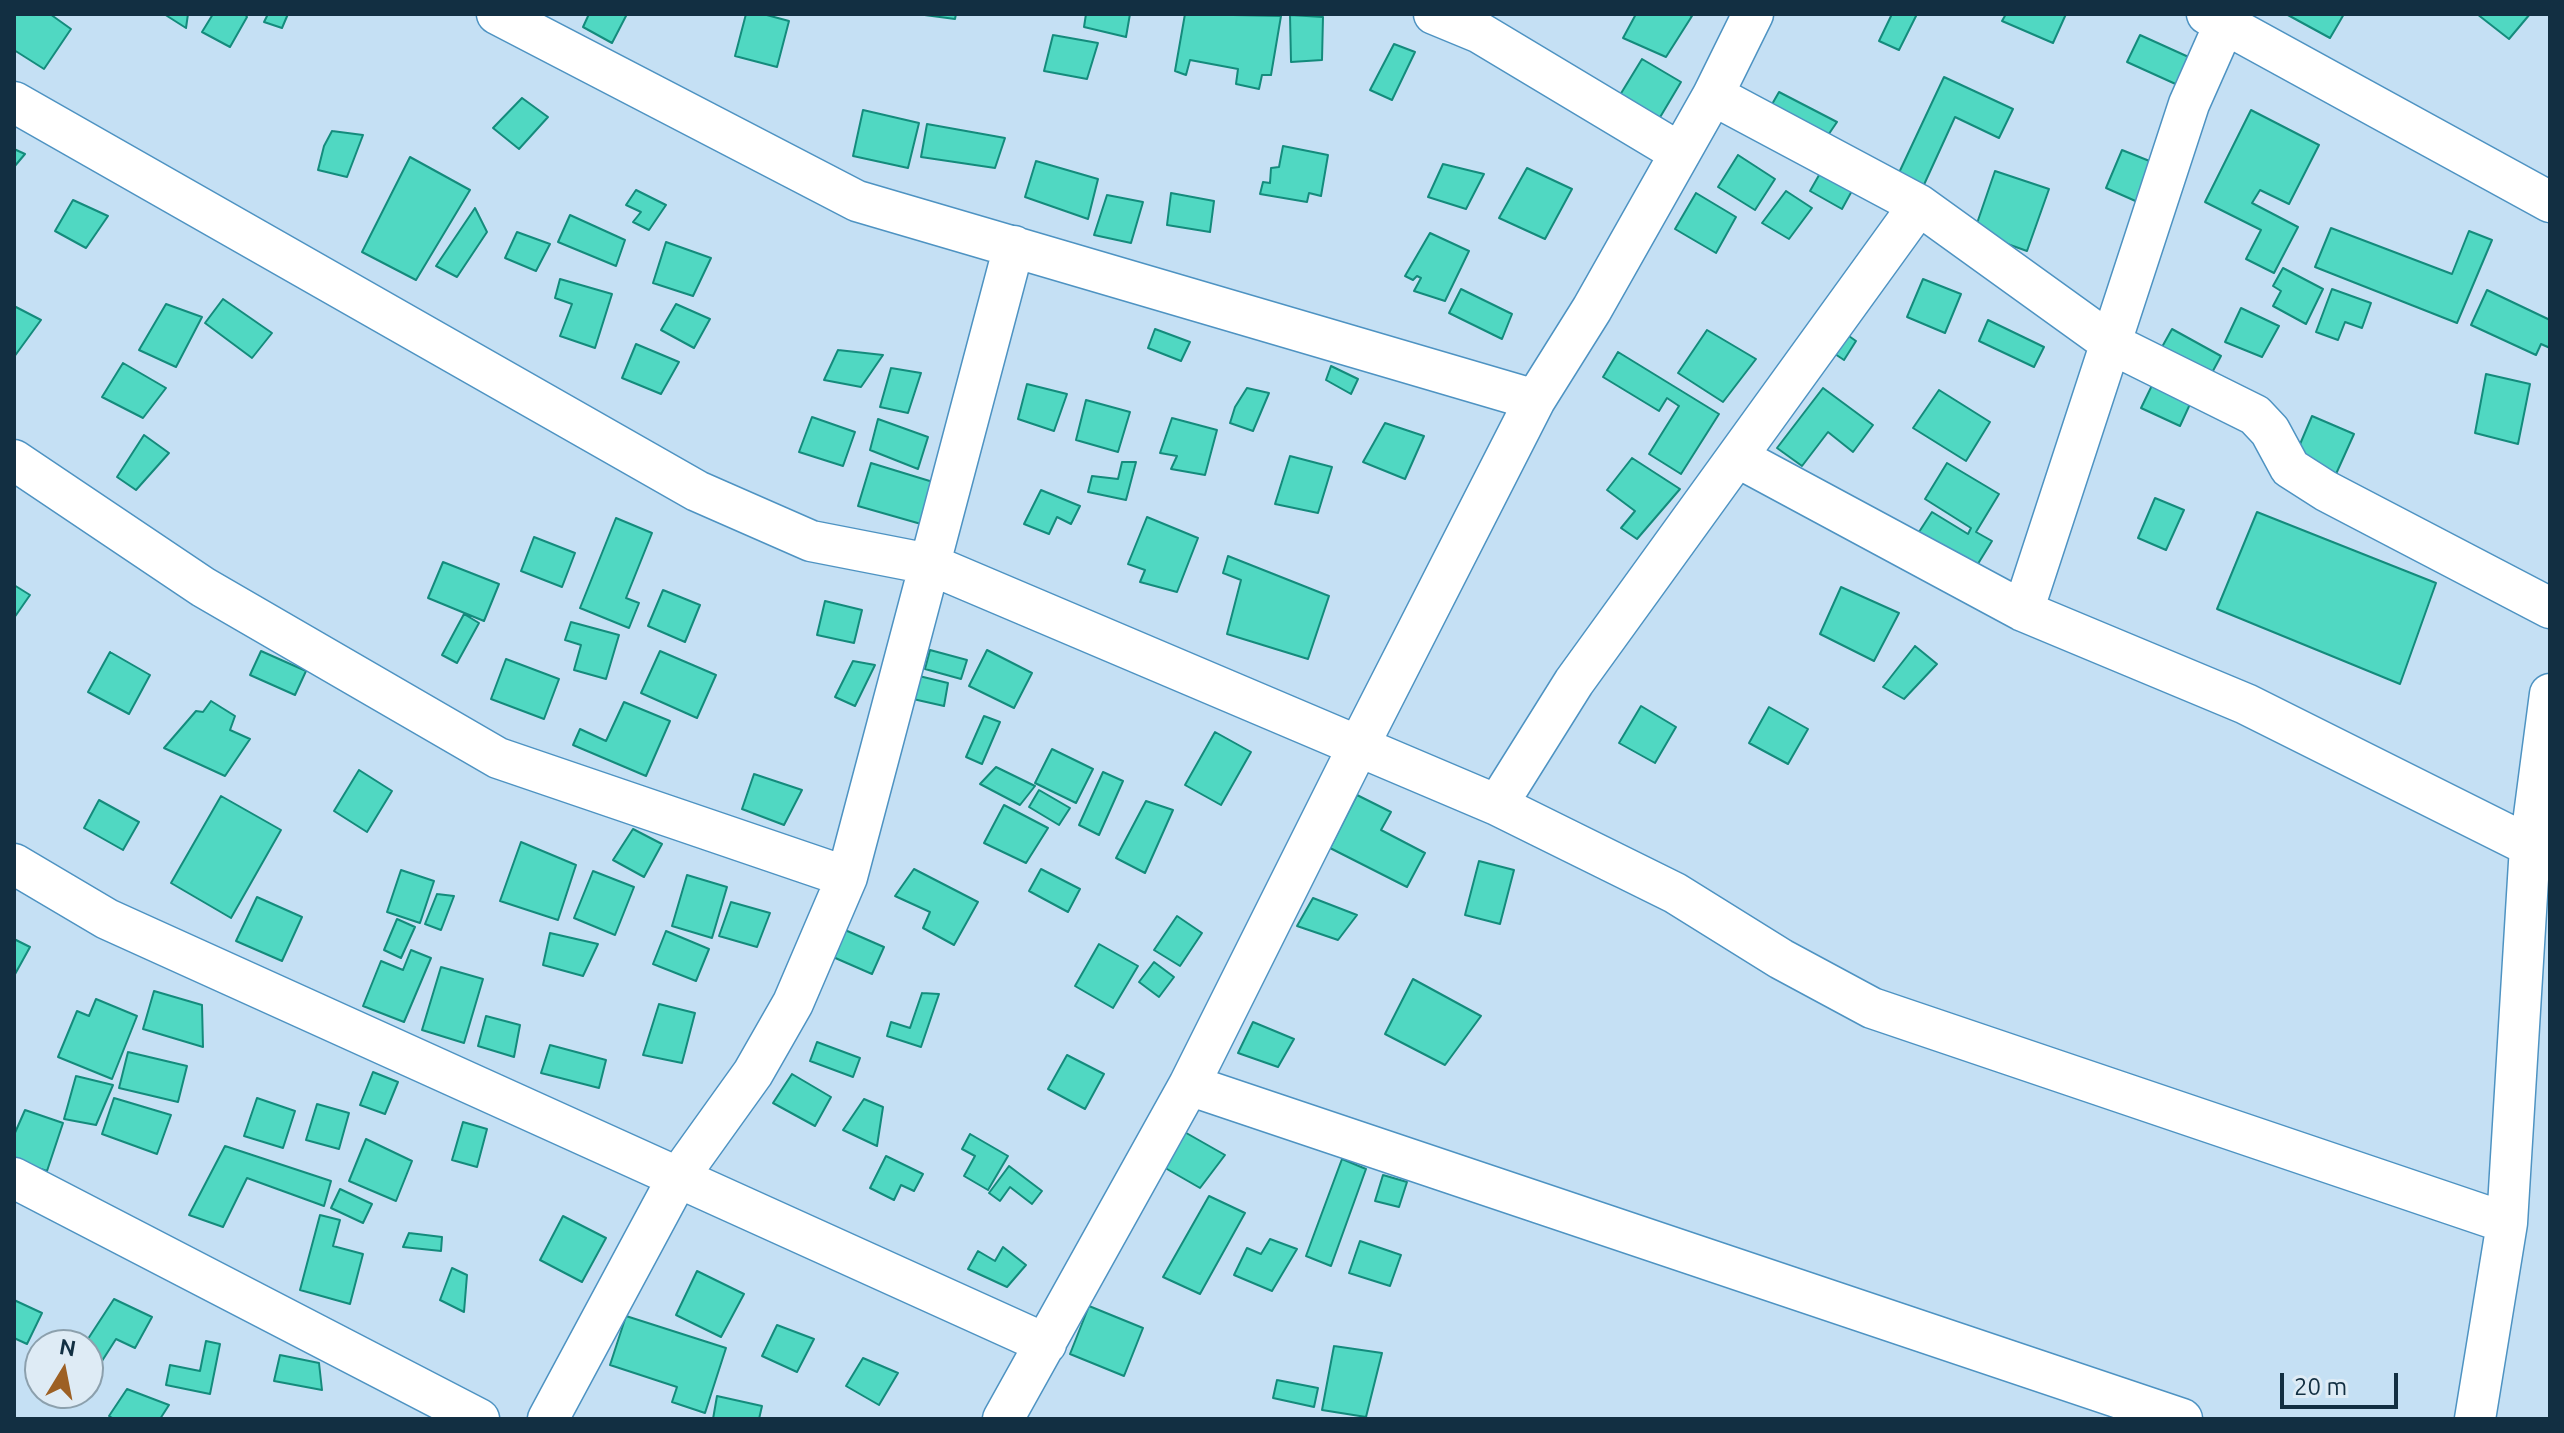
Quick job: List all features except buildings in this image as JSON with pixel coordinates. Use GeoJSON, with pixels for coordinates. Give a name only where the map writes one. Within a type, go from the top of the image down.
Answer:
{"type":"FeatureCollection","features":[{"type":"Feature","properties":{"kind":"street"},"geometry":{"type":"LineString","coordinates":[[497,14],[857,201],[1535,400]]}},
{"type":"Feature","properties":{"kind":"street"},"geometry":{"type":"LineString","coordinates":[[1434,14],[1480,33],[1680,153]]}},
{"type":"Feature","properties":{"kind":"street"},"geometry":{"type":"LineString","coordinates":[[1003,1419],[1189,1085],[1535,400],[1592,309],[1713,95],[1753,14]]}},
{"type":"Feature","properties":{"kind":"street"},"geometry":{"type":"LineString","coordinates":[[2023,611],[2215,19],[2550,202]]}},
{"type":"Feature","properties":{"kind":"street"},"geometry":{"type":"LineString","coordinates":[[1713,95],[1919,205],[2112,344],[2255,415],[2270,431],[2290,468],[2326,491],[2550,608]]}},
{"type":"Feature","properties":{"kind":"street"},"geometry":{"type":"LineString","coordinates":[[14,102],[697,491],[811,541],[929,564],[1497,805],[1675,893],[1781,959],[1872,1008],[2507,1223]]}},
{"type":"Feature","properties":{"kind":"street"},"geometry":{"type":"LineString","coordinates":[[1497,805],[1574,682],[1919,205]]}},
{"type":"Feature","properties":{"kind":"street"},"geometry":{"type":"LineString","coordinates":[[548,1419],[677,1179],[753,1073],[793,1003],[847,877],[1014,246]]}},
{"type":"Feature","properties":{"kind":"street"},"geometry":{"type":"LineString","coordinates":[[1737,457],[2023,611],[2246,704],[2530,846]]}},
{"type":"Feature","properties":{"kind":"street"},"geometry":{"type":"LineString","coordinates":[[14,460],[203,587],[498,758],[847,877]]}},
{"type":"Feature","properties":{"kind":"street"},"geometry":{"type":"LineString","coordinates":[[2475,1419],[2507,1223],[2530,846],[2550,694]]}},
{"type":"Feature","properties":{"kind":"street"},"geometry":{"type":"LineString","coordinates":[[14,864],[107,919],[1046,1344]]}},
{"type":"Feature","properties":{"kind":"street"},"geometry":{"type":"LineString","coordinates":[[1189,1085],[2182,1419]]}},
{"type":"Feature","properties":{"kind":"street"},"geometry":{"type":"LineString","coordinates":[[14,1178],[479,1419]]}}]}
